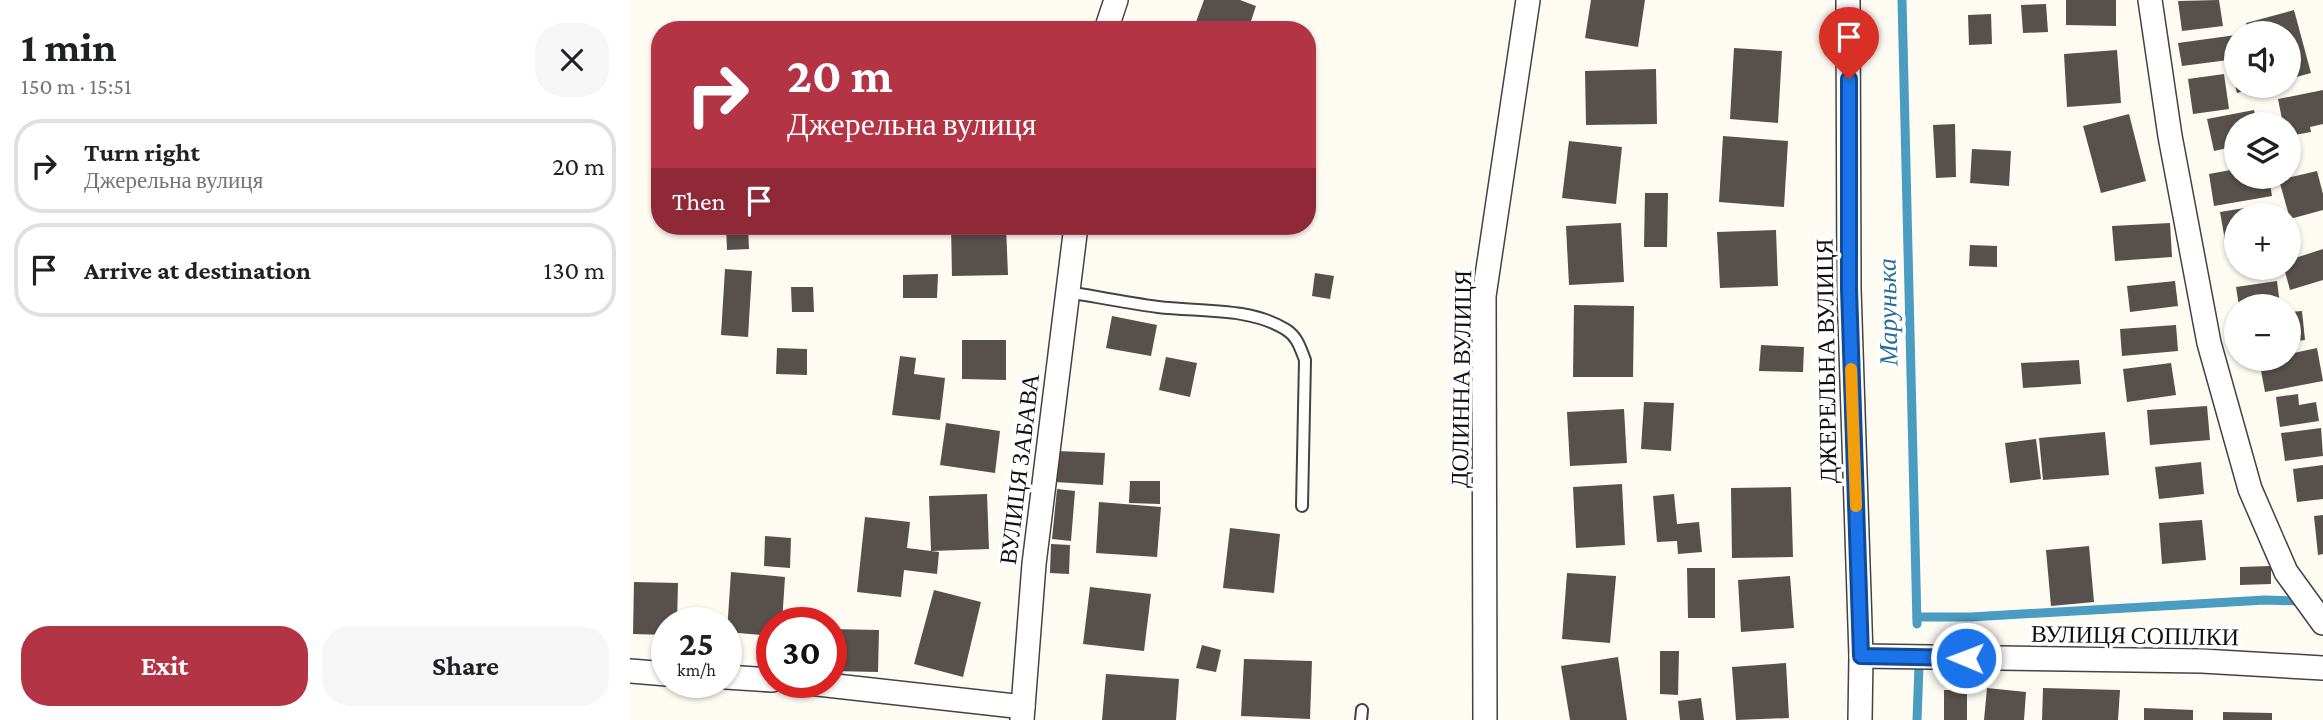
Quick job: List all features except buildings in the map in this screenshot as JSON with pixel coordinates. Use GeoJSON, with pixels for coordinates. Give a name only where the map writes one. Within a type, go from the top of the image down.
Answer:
{"type":"FeatureCollection","features":[{"type":"Feature","properties":{"kind":"street"},"geometry":{"type":"LineString","coordinates":[[1109,21],[1116,0]]}},
{"type":"Feature","properties":{"kind":"street","name":"ДОЛИННА ВУЛИЦЯ"},"geometry":{"type":"LineString","coordinates":[[1485,720],[1484,296],[1528,0]]}},
{"type":"Feature","properties":{"kind":"street","name":"ДЖЕРЕЛЬНА ВУЛИЦЯ"},"geometry":{"type":"LineString","coordinates":[[1848,0],[1849,289],[1861,656],[1860,720]]}},
{"type":"Feature","properties":{"kind":"street"},"geometry":{"type":"LineString","coordinates":[[2150,0],[2171,136],[2210,343],[2250,489],[2286,572],[2323,623]]}},
{"type":"Feature","properties":{"kind":"street","name":"ВУЛИЦЯ ЗАБАВА"},"geometry":{"type":"LineString","coordinates":[[1023,713],[1034,564],[1075,235]]}},
{"type":"Feature","properties":{"kind":"street","name":"ВУЛИЦЯ СОПІЛКИ"},"geometry":{"type":"LineString","coordinates":[[1861,656],[2202,661],[2323,668]]}},
{"type":"Feature","properties":{"kind":"street"},"geometry":{"type":"LineString","coordinates":[[630,671],[651,673]]}},
{"type":"Feature","properties":{"kind":"street"},"geometry":{"type":"LineString","coordinates":[[847,689],[1023,713]]}},
{"type":"Feature","properties":{"kind":"lane"},"geometry":{"type":"LineString","coordinates":[[1068,292],[1159,307],[1227,312],[1256,318],[1287,330],[1298,341],[1305,360],[1302,506]]}},
{"type":"Feature","properties":{"kind":"waterway","name":"Марунька"},"geometry":{"type":"LineString","coordinates":[[1902,0],[1917,624]]}},
{"type":"Feature","properties":{"kind":"waterway"},"geometry":{"type":"LineString","coordinates":[[1917,617],[1971,617],[2265,600],[2300,601]]}},
{"type":"Feature","properties":{"kind":"waterway","name":"Марунька"},"geometry":{"type":"LineString","coordinates":[[1917,720],[1919,666]]}},
{"type":"Feature","properties":{"kind":"slow traffic"},"geometry":{"type":"LineString","coordinates":[[1851,369],[1856,506]]}},
{"type":"Feature","properties":{"kind":"route"},"geometry":{"type":"LineString","coordinates":[[1849,79],[1849,289],[1861,656],[1966,658]]}}]}
